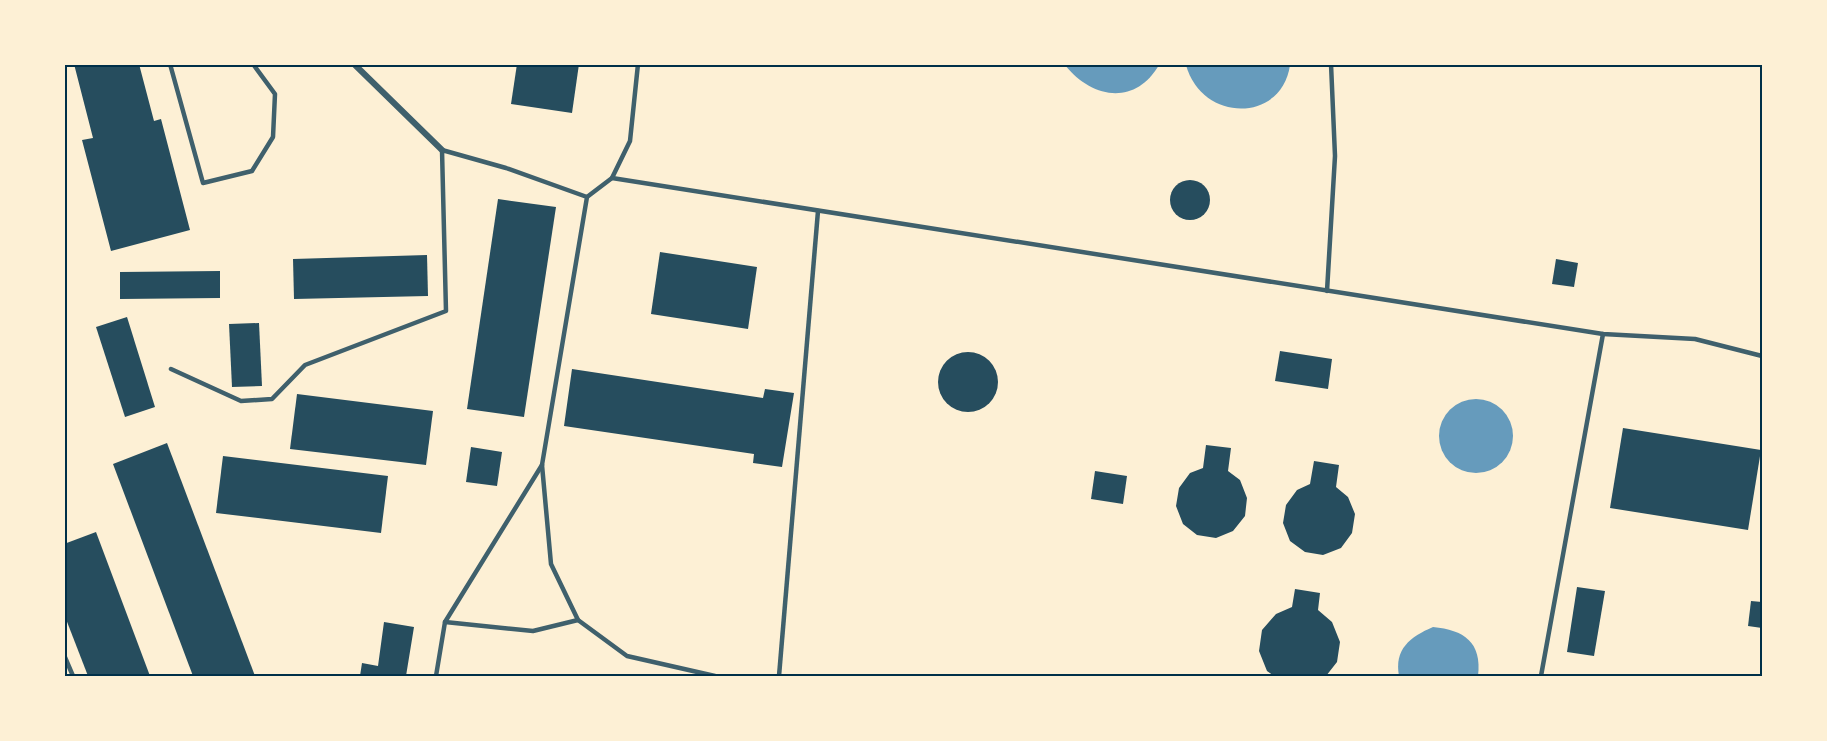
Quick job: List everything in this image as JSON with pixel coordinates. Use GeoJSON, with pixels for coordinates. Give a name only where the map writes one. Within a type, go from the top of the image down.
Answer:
{"type":"FeatureCollection","features":[{"type":"Feature","properties":{"kind":"street"},"geometry":{"type":"LineString","coordinates":[[354,64],[442,150]]}},
{"type":"Feature","properties":{"kind":"lane"},"geometry":{"type":"LineString","coordinates":[[170,64],[203,183],[252,171],[273,137],[275,94],[253,64]]}},
{"type":"Feature","properties":{"kind":"lane"},"geometry":{"type":"LineString","coordinates":[[638,64],[630,141],[612,178],[587,197],[542,465],[551,564],[578,620],[627,656],[715,676]]}},
{"type":"Feature","properties":{"kind":"lane"},"geometry":{"type":"LineString","coordinates":[[1327,291],[1335,156],[1331,64]]}},
{"type":"Feature","properties":{"kind":"lane"},"geometry":{"type":"LineString","coordinates":[[171,369],[241,400],[272,399],[305,365],[446,311],[442,150],[506,168],[587,197]]}},
{"type":"Feature","properties":{"kind":"lane"},"geometry":{"type":"LineString","coordinates":[[612,178],[1603,334],[1695,339],[1762,356]]}},
{"type":"Feature","properties":{"kind":"lane"},"geometry":{"type":"LineString","coordinates":[[779,676],[818,211]]}},
{"type":"Feature","properties":{"kind":"lane"},"geometry":{"type":"LineString","coordinates":[[1541,676],[1603,334]]}},
{"type":"Feature","properties":{"kind":"lane"},"geometry":{"type":"LineString","coordinates":[[436,676],[445,622],[542,465]]}},
{"type":"Feature","properties":{"kind":"lane"},"geometry":{"type":"LineString","coordinates":[[445,622],[533,631],[578,620]]}},
{"type":"Feature","properties":{"kind":"lane"},"geometry":{"type":"LineString","coordinates":[[64,655],[73,676]]}},
{"type":"Feature","properties":{"kind":"water"},"geometry":{"type":"Polygon","coordinates":[[[1186,64],[1290,65],[1284,84],[1273,98],[1258,106],[1241,108],[1224,106],[1208,98],[1195,84],[1186,64]]]}},
{"type":"Feature","properties":{"kind":"water"},"geometry":{"type":"Polygon","coordinates":[[[1065,65],[1159,65],[1138,87],[1126,92],[1113,93],[1100,91],[1088,85],[1065,65]]]}},
{"type":"Feature","properties":{"kind":"water"},"geometry":{"type":"Polygon","coordinates":[[[1483,399],[1503,409],[1511,422],[1513,436],[1511,450],[1503,463],[1490,471],[1469,473],[1449,463],[1441,450],[1439,429],[1449,409],[1462,401],[1483,399]]]}},
{"type":"Feature","properties":{"kind":"water"},"geometry":{"type":"Polygon","coordinates":[[[1433,627],[1454,631],[1469,640],[1477,654],[1478,676],[1399,676],[1399,658],[1405,645],[1417,635],[1433,627]]]}},
{"type":"Feature","properties":{"kind":"building"},"geometry":{"type":"Polygon","coordinates":[[[74,64],[139,64],[154,121],[161,119],[190,230],[111,251],[82,140],[93,138],[74,64]]]}},
{"type":"Feature","properties":{"kind":"building"},"geometry":{"type":"Polygon","coordinates":[[[517,64],[579,64],[572,113],[511,104],[517,64]]]}},
{"type":"Feature","properties":{"kind":"building"},"geometry":{"type":"Polygon","coordinates":[[[1190,180],[1198,181],[1204,186],[1209,192],[1209,208],[1204,214],[1198,219],[1190,220],[1182,219],[1176,214],[1171,208],[1170,200],[1171,192],[1176,186],[1182,181],[1190,180]]]}},
{"type":"Feature","properties":{"kind":"building"},"geometry":{"type":"Polygon","coordinates":[[[498,199],[556,207],[524,417],[467,409],[498,199]]]}},
{"type":"Feature","properties":{"kind":"building"},"geometry":{"type":"Polygon","coordinates":[[[660,252],[757,267],[748,329],[651,314],[660,252]]]}},
{"type":"Feature","properties":{"kind":"building"},"geometry":{"type":"Polygon","coordinates":[[[427,255],[428,296],[294,299],[293,259],[427,255]]]}},
{"type":"Feature","properties":{"kind":"building"},"geometry":{"type":"Polygon","coordinates":[[[1556,259],[1578,263],[1574,287],[1552,284],[1556,259]]]}},
{"type":"Feature","properties":{"kind":"building"},"geometry":{"type":"Polygon","coordinates":[[[220,271],[220,298],[120,299],[120,272],[220,271]]]}},
{"type":"Feature","properties":{"kind":"building"},"geometry":{"type":"Polygon","coordinates":[[[127,317],[155,407],[125,417],[96,327],[127,317]]]}},
{"type":"Feature","properties":{"kind":"building"},"geometry":{"type":"Polygon","coordinates":[[[259,323],[262,386],[232,387],[229,324],[259,323]]]}},
{"type":"Feature","properties":{"kind":"building"},"geometry":{"type":"Polygon","coordinates":[[[1280,351],[1332,359],[1328,389],[1275,381],[1280,351]]]}},
{"type":"Feature","properties":{"kind":"building"},"geometry":{"type":"Polygon","coordinates":[[[962,352],[974,352],[985,357],[993,365],[998,382],[996,394],[985,407],[974,412],[962,412],[951,407],[943,399],[938,388],[938,376],[943,365],[951,357],[962,352]]]}},
{"type":"Feature","properties":{"kind":"building"},"geometry":{"type":"Polygon","coordinates":[[[572,369],[763,398],[765,389],[794,393],[782,467],[753,463],[754,454],[564,426],[572,369]]]}},
{"type":"Feature","properties":{"kind":"building"},"geometry":{"type":"Polygon","coordinates":[[[297,394],[433,411],[426,465],[290,449],[297,394]]]}},
{"type":"Feature","properties":{"kind":"building"},"geometry":{"type":"Polygon","coordinates":[[[1623,428],[1761,450],[1748,530],[1610,508],[1623,428]]]}},
{"type":"Feature","properties":{"kind":"building"},"geometry":{"type":"Polygon","coordinates":[[[167,443],[255,676],[193,676],[113,464],[167,443]]]}},
{"type":"Feature","properties":{"kind":"building"},"geometry":{"type":"Polygon","coordinates":[[[1206,445],[1231,448],[1228,471],[1240,480],[1247,498],[1245,516],[1233,531],[1216,538],[1197,535],[1183,524],[1176,506],[1179,488],[1190,473],[1203,468],[1206,445]]]}},
{"type":"Feature","properties":{"kind":"building"},"geometry":{"type":"Polygon","coordinates":[[[471,447],[502,452],[497,486],[466,482],[471,447]]]}},
{"type":"Feature","properties":{"kind":"building"},"geometry":{"type":"Polygon","coordinates":[[[223,456],[388,476],[381,533],[216,513],[223,456]]]}},
{"type":"Feature","properties":{"kind":"building"},"geometry":{"type":"Polygon","coordinates":[[[1314,461],[1339,465],[1336,487],[1348,497],[1355,514],[1352,533],[1341,548],[1323,555],[1305,552],[1290,541],[1283,523],[1286,505],[1297,490],[1310,484],[1314,461]]]}},
{"type":"Feature","properties":{"kind":"building"},"geometry":{"type":"Polygon","coordinates":[[[1095,471],[1127,476],[1123,504],[1091,499],[1095,471]]]}},
{"type":"Feature","properties":{"kind":"building"},"geometry":{"type":"Polygon","coordinates":[[[96,532],[150,676],[88,676],[64,614],[64,544],[96,532]]]}},
{"type":"Feature","properties":{"kind":"building"},"geometry":{"type":"Polygon","coordinates":[[[1577,587],[1605,591],[1594,656],[1567,652],[1577,587]]]}},
{"type":"Feature","properties":{"kind":"building"},"geometry":{"type":"Polygon","coordinates":[[[1295,589],[1320,593],[1318,610],[1332,622],[1340,642],[1337,662],[1326,676],[1274,676],[1267,671],[1259,651],[1262,630],[1276,614],[1292,607],[1295,589]]]}},
{"type":"Feature","properties":{"kind":"building"},"geometry":{"type":"Polygon","coordinates":[[[1751,601],[1762,602],[1762,628],[1748,626],[1751,601]]]}},
{"type":"Feature","properties":{"kind":"building"},"geometry":{"type":"Polygon","coordinates":[[[384,622],[414,627],[406,676],[360,676],[362,663],[378,666],[384,622]]]}}]}
